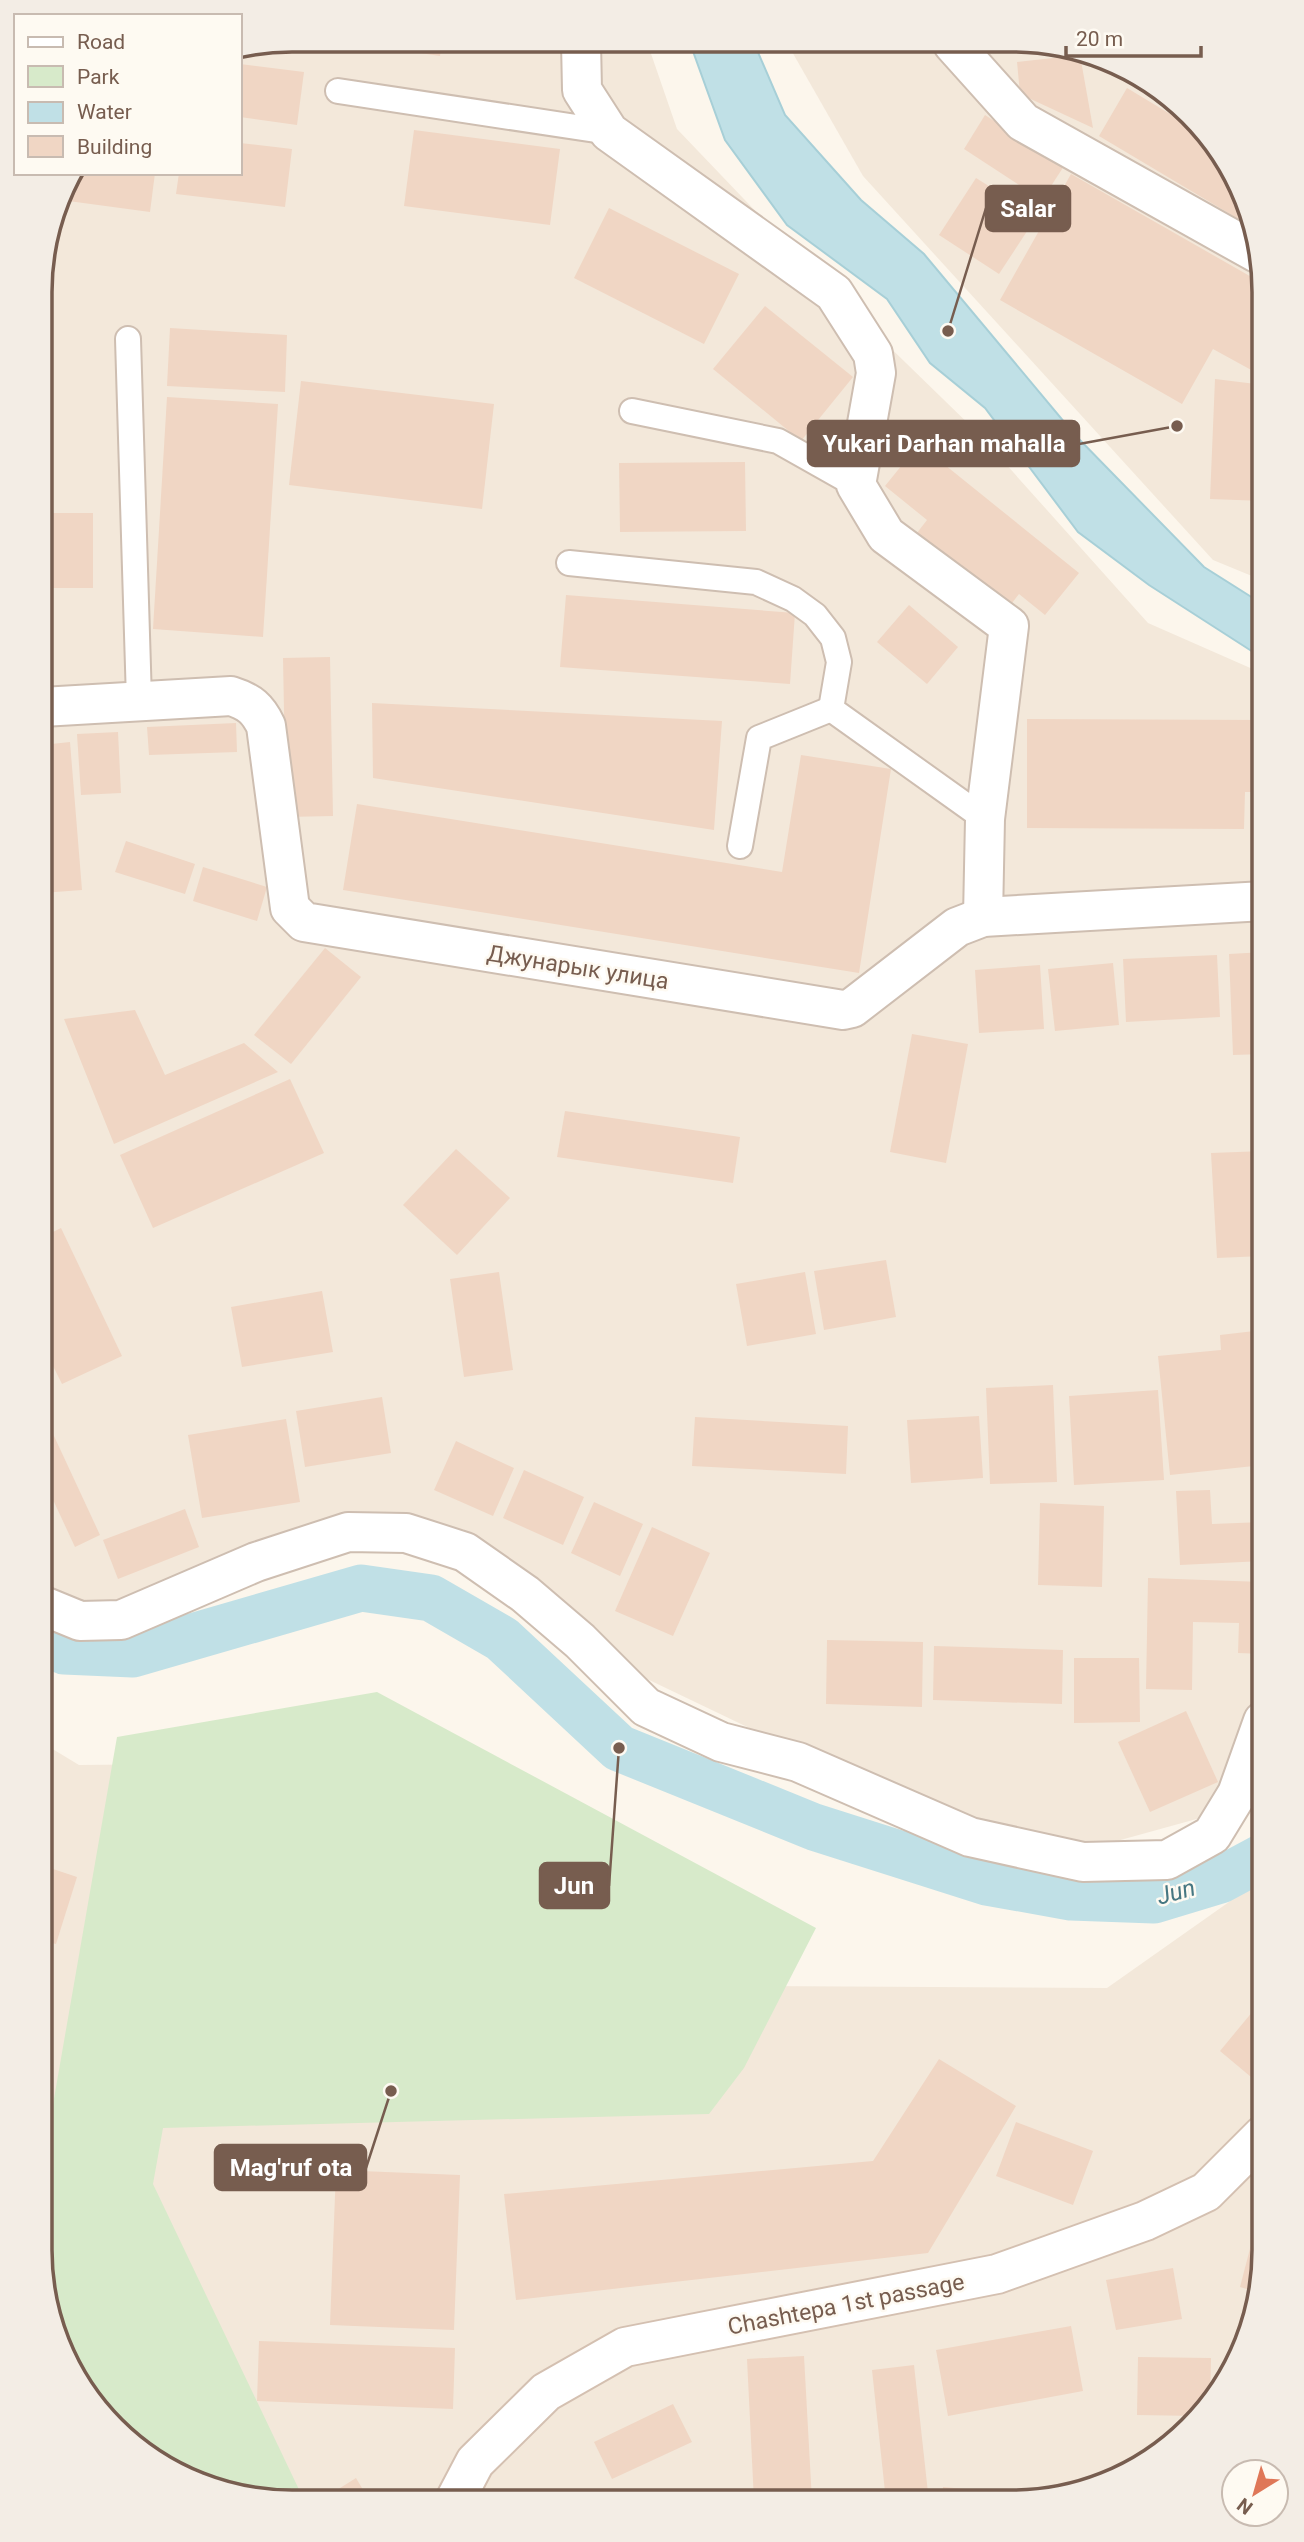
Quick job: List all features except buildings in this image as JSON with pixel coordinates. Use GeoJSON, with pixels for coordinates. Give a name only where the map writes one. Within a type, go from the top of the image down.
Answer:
{"type":"FeatureCollection","features":[{"type":"Feature","properties":{"kind":"street"},"geometry":{"type":"LineString","coordinates":[[582,52],[582,90],[609,132],[834,293],[873,354],[876,373],[856,485],[886,535],[1009,626],[985,819],[983,917]]}},
{"type":"Feature","properties":{"kind":"street"},"geometry":{"type":"LineString","coordinates":[[960,52],[1023,122],[1246,247]]}},
{"type":"Feature","properties":{"kind":"street","name":"Джунарык улица"},"geometry":{"type":"LineString","coordinates":[[52,706],[231,696],[248,701],[260,713],[266,726],[290,908],[304,922],[843,1010],[861,1002],[957,927],[983,917],[1252,902]]}},
{"type":"Feature","properties":{"kind":"street"},"geometry":{"type":"LineString","coordinates":[[52,1610],[80,1621],[121,1620],[256,1563],[348,1532],[406,1533],[465,1552],[525,1594],[580,1641],[646,1707],[721,1741],[798,1762],[970,1837],[1083,1862],[1167,1860],[1212,1835],[1237,1794],[1251,1754]]}},
{"type":"Feature","properties":{"kind":"street","name":"Chashtepa 1st passage"},"geometry":{"type":"LineString","coordinates":[[460,2490],[475,2462],[546,2392],[625,2347],[998,2274],[1145,2221],[1206,2192],[1251,2147]]}},
{"type":"Feature","properties":{"kind":"lane"},"geometry":{"type":"LineString","coordinates":[[338,91],[609,132]]}},
{"type":"Feature","properties":{"kind":"lane"},"geometry":{"type":"LineString","coordinates":[[128,339],[139,700]]}},
{"type":"Feature","properties":{"kind":"lane"},"geometry":{"type":"LineString","coordinates":[[632,411],[778,441],[856,485]]}},
{"type":"Feature","properties":{"kind":"lane"},"geometry":{"type":"LineString","coordinates":[[569,563],[756,582],[793,598],[815,615],[833,638],[839,662],[831,709]]}},
{"type":"Feature","properties":{"kind":"lane"},"geometry":{"type":"LineString","coordinates":[[831,709],[985,819]]}},
{"type":"Feature","properties":{"kind":"lane"},"geometry":{"type":"LineString","coordinates":[[740,846],[759,738],[831,709]]}},
{"type":"Feature","properties":{"kind":"shaded area"},"geometry":{"type":"Polygon","coordinates":[[[292,52],[650,52],[677,129],[834,293],[979,434],[1148,623],[1252,669],[1251,1731],[1211,1815],[1088,1849],[940,1812],[781,1743],[645,1678],[463,1529],[342,1519],[95,1611],[52,1594],[52,292],[61,230],[71,201],[84,175],[242,175],[242,58],[246,57],[292,52]]]}},
{"type":"Feature","properties":{"kind":"shaded area"},"geometry":{"type":"Polygon","coordinates":[[[792,52],[1012,52],[1058,57],[1089,65],[1118,77],[1170,112],[1192,134],[1227,186],[1239,215],[1249,261],[1252,292],[1252,576],[1213,560],[863,176],[792,52]]]}},
{"type":"Feature","properties":{"kind":"shaded area"},"geometry":{"type":"Polygon","coordinates":[[[52,1749],[79,1765],[180,1764],[753,1986],[1107,1988],[1251,1886],[1251,2265],[1243,2312],[1219,2370],[1202,2396],[1181,2419],[1158,2440],[1132,2457],[1089,2477],[1058,2485],[1012,2490],[292,2490],[261,2487],[230,2481],[201,2471],[146,2440],[102,2396],[77,2356],[65,2327],[57,2296],[52,2250],[52,1749]]]}},
{"type":"Feature","properties":{"kind":"green space"},"geometry":{"type":"Polygon","coordinates":[[[377,1692],[816,1928],[744,2068],[709,2114],[163,2128],[153,2184],[299,2490],[230,2481],[172,2457],[146,2440],[123,2419],[93,2383],[77,2356],[65,2327],[57,2296],[52,2250],[52,2110],[117,1737],[377,1692]]]}},
{"type":"Feature","properties":{"kind":"water"},"geometry":{"type":"Polygon","coordinates":[[[693,52],[758,52],[785,115],[861,200],[924,254],[1075,435],[1204,567],[1252,597],[1252,651],[1149,585],[1078,532],[985,408],[930,363],[887,299],[787,225],[725,140],[693,52]]]}},
{"type":"Feature","properties":{"kind":"waterway","name":"Jun"},"geometry":{"type":"LineString","coordinates":[[52,1644],[64,1651],[133,1654],[361,1588],[431,1598],[502,1639],[619,1748],[814,1827],[987,1882],[1071,1897],[1154,1900],[1220,1880],[1251,1863]]}},
{"type":"Feature","properties":{"kind":"place","name":"Salar"},"geometry":{"type":"Point","coordinates":[948,331]}},
{"type":"Feature","properties":{"kind":"place","name":"Yukari Darhan mahalla"},"geometry":{"type":"Point","coordinates":[1177,426]}},
{"type":"Feature","properties":{"kind":"place","name":"Jun"},"geometry":{"type":"Point","coordinates":[619,1748]}},
{"type":"Feature","properties":{"kind":"place","name":"Mag'ruf ota"},"geometry":{"type":"Point","coordinates":[391,2091]}}]}
